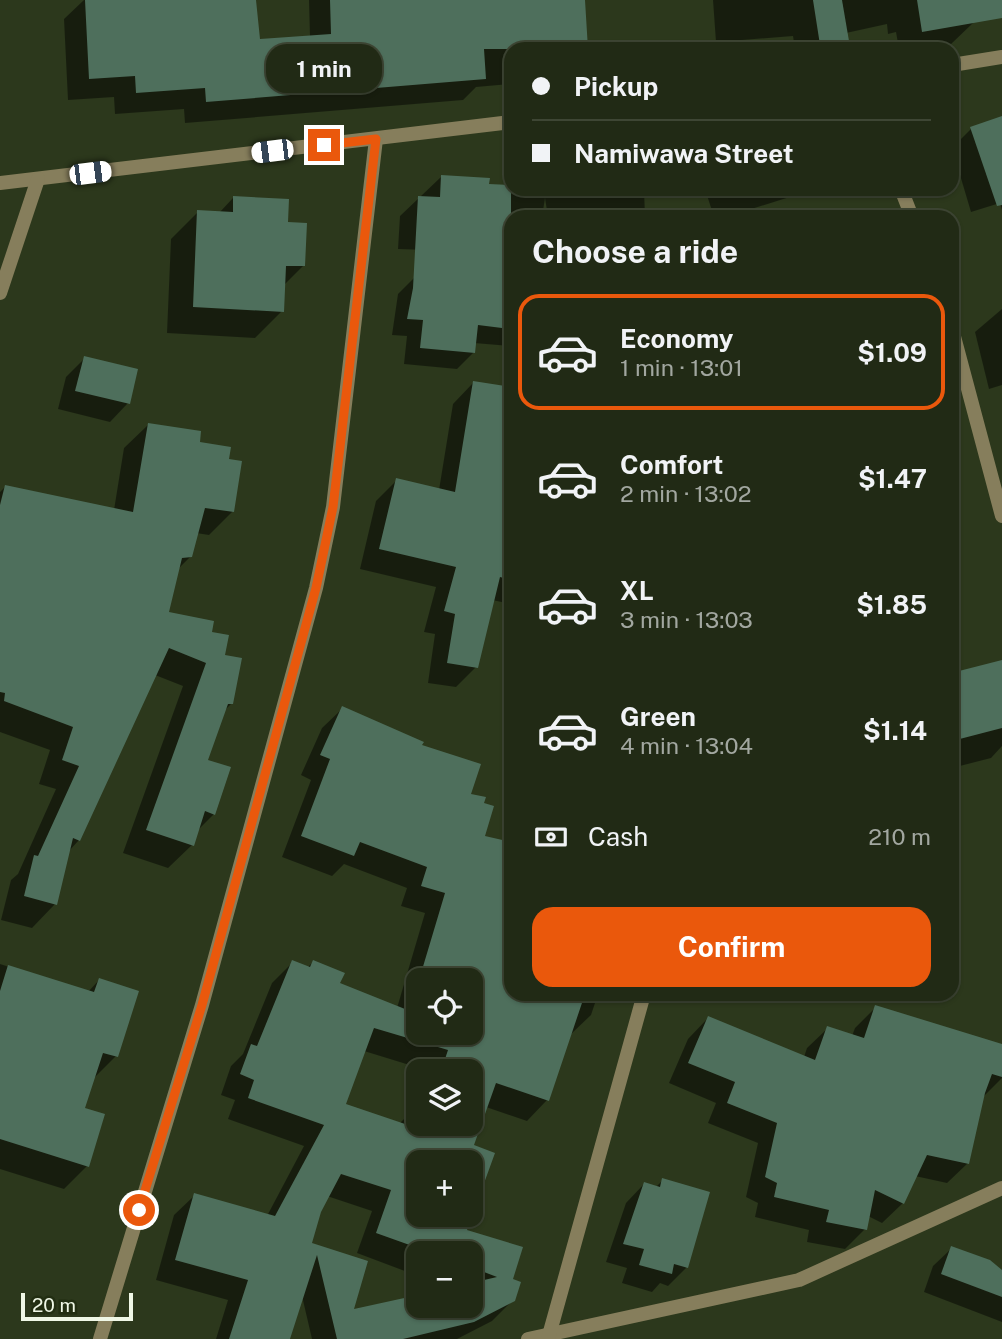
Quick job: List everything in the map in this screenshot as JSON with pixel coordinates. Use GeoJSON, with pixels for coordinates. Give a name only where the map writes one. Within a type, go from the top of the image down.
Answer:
{"type":"FeatureCollection","features":[{"type":"Feature","properties":{"kind":"street"},"geometry":{"type":"LineString","coordinates":[[959,64],[1002,57]]}},
{"type":"Feature","properties":{"kind":"street"},"geometry":{"type":"LineString","coordinates":[[0,183],[504,123]]}},
{"type":"Feature","properties":{"kind":"street"},"geometry":{"type":"LineString","coordinates":[[100,1339],[202,1005],[316,588],[333,507],[376,139]]}},
{"type":"Feature","properties":{"kind":"street"},"geometry":{"type":"LineString","coordinates":[[0,293],[37,179]]}},
{"type":"Feature","properties":{"kind":"street"},"geometry":{"type":"LineString","coordinates":[[959,355],[1002,516]]}},
{"type":"Feature","properties":{"kind":"street"},"geometry":{"type":"LineString","coordinates":[[549,1336],[641,1001]]}},
{"type":"Feature","properties":{"kind":"street"},"geometry":{"type":"LineString","coordinates":[[528,1339],[799,1280],[1002,1188]]}},
{"type":"Feature","properties":{"kind":"building"},"geometry":{"type":"Polygon","coordinates":[[[85,0],[256,0],[260,39],[331,34],[330,0],[585,0],[588,42],[504,42],[504,49],[484,49],[486,79],[206,102],[205,88],[136,93],[135,76],[89,79],[85,0]]]}},
{"type":"Feature","properties":{"kind":"building"},"geometry":{"type":"Polygon","coordinates":[[[813,0],[842,0],[849,41],[820,42],[813,0]]]}},
{"type":"Feature","properties":{"kind":"building"},"geometry":{"type":"Polygon","coordinates":[[[917,0],[1002,0],[1002,18],[922,32],[917,0]]]}},
{"type":"Feature","properties":{"kind":"building"},"geometry":{"type":"Polygon","coordinates":[[[1002,116],[1002,205],[997,206],[970,127],[1002,116]]]}},
{"type":"Feature","properties":{"kind":"building"},"geometry":{"type":"Polygon","coordinates":[[[441,175],[490,178],[489,184],[504,185],[504,196],[511,196],[511,210],[504,210],[504,328],[478,325],[475,353],[420,348],[423,320],[407,319],[413,288],[418,196],[440,197],[441,175]]]}},
{"type":"Feature","properties":{"kind":"building"},"geometry":{"type":"Polygon","coordinates":[[[233,196],[289,199],[288,222],[307,223],[305,266],[286,266],[284,312],[193,307],[197,210],[233,212],[233,196]]]}},
{"type":"Feature","properties":{"kind":"building"},"geometry":{"type":"Polygon","coordinates":[[[84,356],[138,369],[130,404],[75,391],[84,356]]]}},
{"type":"Feature","properties":{"kind":"building"},"geometry":{"type":"Polygon","coordinates":[[[473,381],[504,386],[504,578],[500,577],[478,668],[447,663],[455,614],[444,611],[456,567],[379,549],[396,478],[455,492],[473,381]]]}},
{"type":"Feature","properties":{"kind":"building"},"geometry":{"type":"Polygon","coordinates":[[[148,423],[201,431],[200,442],[231,447],[229,459],[242,461],[234,512],[205,508],[192,557],[182,558],[169,612],[214,621],[212,632],[229,635],[225,655],[242,658],[233,704],[228,704],[208,760],[231,767],[215,815],[205,811],[194,846],[146,830],[206,663],[169,648],[80,841],[73,838],[57,905],[24,896],[34,855],[38,856],[79,766],[62,760],[73,727],[4,701],[5,693],[0,692],[0,505],[5,485],[133,512],[148,423]]]}},
{"type":"Feature","properties":{"kind":"building"},"geometry":{"type":"Polygon","coordinates":[[[1002,660],[1002,728],[959,739],[959,671],[1002,660]]]}},
{"type":"Feature","properties":{"kind":"building"},"geometry":{"type":"Polygon","coordinates":[[[342,706],[424,742],[422,745],[481,764],[471,794],[486,797],[484,803],[494,806],[485,836],[504,840],[504,1001],[583,1001],[549,1101],[496,1083],[483,1120],[483,1059],[445,1059],[448,1050],[431,1045],[483,1045],[483,968],[423,968],[445,893],[421,886],[427,867],[360,842],[354,856],[301,836],[330,759],[320,755],[342,706]]]}},
{"type":"Feature","properties":{"kind":"building"},"geometry":{"type":"Polygon","coordinates":[[[292,960],[310,967],[313,960],[345,973],[340,983],[406,1009],[406,1038],[374,1028],[346,1104],[406,1124],[406,1136],[477,1136],[474,1145],[495,1153],[483,1186],[483,1150],[406,1150],[406,1227],[468,1227],[467,1230],[523,1247],[513,1279],[521,1282],[515,1301],[483,1317],[483,1280],[497,1277],[483,1272],[483,1241],[406,1241],[406,1244],[376,1233],[391,1190],[341,1174],[321,1212],[312,1243],[368,1261],[354,1309],[406,1298],[406,1318],[482,1318],[403,1339],[337,1339],[317,1255],[290,1339],[229,1339],[248,1280],[175,1260],[194,1193],[275,1216],[324,1125],[248,1098],[254,1080],[240,1074],[251,1044],[257,1046],[292,960]]]}},
{"type":"Feature","properties":{"kind":"building"},"geometry":{"type":"Polygon","coordinates":[[[8,965],[94,992],[99,978],[139,991],[118,1057],[103,1053],[85,1108],[105,1114],[89,1167],[0,1139],[0,991],[8,965]]]}},
{"type":"Feature","properties":{"kind":"building"},"geometry":{"type":"Polygon","coordinates":[[[875,1005],[1002,1044],[1002,1077],[992,1074],[969,1164],[927,1155],[904,1204],[875,1190],[867,1230],[826,1222],[829,1210],[774,1197],[777,1183],[765,1177],[777,1123],[727,1103],[735,1082],[688,1063],[708,1016],[815,1060],[827,1026],[864,1038],[875,1005]]]}},
{"type":"Feature","properties":{"kind":"building"},"geometry":{"type":"Polygon","coordinates":[[[662,1178],[710,1192],[688,1268],[674,1264],[672,1274],[639,1265],[644,1249],[623,1244],[644,1182],[660,1187],[662,1178]]]}},
{"type":"Feature","properties":{"kind":"building"},"geometry":{"type":"Polygon","coordinates":[[[951,1246],[990,1260],[1002,1270],[1002,1297],[941,1274],[951,1246]]]}},
{"type":"Feature","properties":{"kind":"route"},"geometry":{"type":"LineString","coordinates":[[139,1210],[209,978],[316,588],[333,507],[376,139],[324,145]]}}]}
